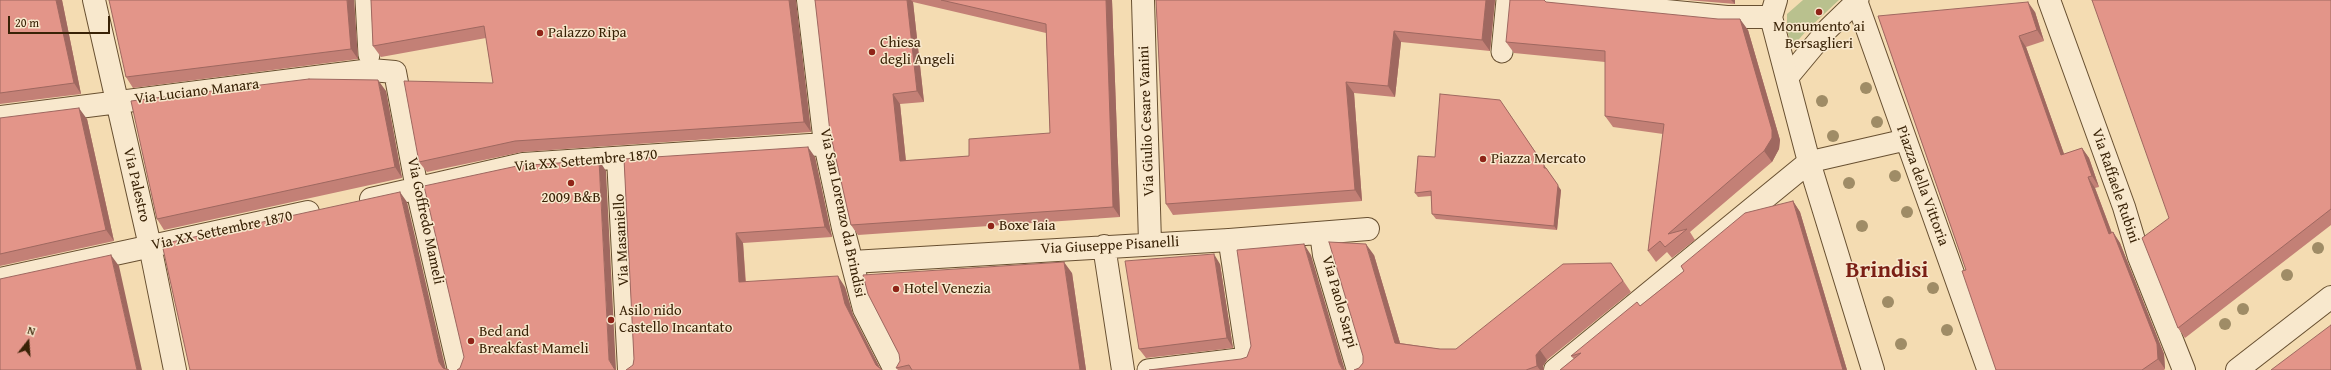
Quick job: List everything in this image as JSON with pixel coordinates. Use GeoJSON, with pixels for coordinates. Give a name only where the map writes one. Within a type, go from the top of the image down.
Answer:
{"type":"FeatureCollection","features":[{"type":"Feature","properties":{"kind":"street","name":"Via Palestro"},"geometry":{"type":"LineString","coordinates":[[94,0],[150,246],[175,370]]}},
{"type":"Feature","properties":{"kind":"street"},"geometry":{"type":"LineString","coordinates":[[366,0],[370,55]]}},
{"type":"Feature","properties":{"kind":"street","name":"Via San Lorenzo da Brindisi"},"geometry":{"type":"LineString","coordinates":[[808,0],[825,144],[852,262],[864,309],[895,370]]}},
{"type":"Feature","properties":{"kind":"street","name":"Via Giulio Cesare Vanini"},"geometry":{"type":"LineString","coordinates":[[1143,0],[1150,243]]}},
{"type":"Feature","properties":{"kind":"street"},"geometry":{"type":"LineString","coordinates":[[1502,52],[1507,0]]}},
{"type":"Feature","properties":{"kind":"street"},"geometry":{"type":"LineString","coordinates":[[1555,0],[1620,3],[1727,17],[1774,8],[1788,77],[1809,162],[1873,370]]}},
{"type":"Feature","properties":{"kind":"street","name":"Via Raffaele Rubini"},"geometry":{"type":"LineString","coordinates":[[2049,0],[2124,207],[2139,257],[2184,370]]}},
{"type":"Feature","properties":{"kind":"street","name":"Piazza della Vittoria"},"geometry":{"type":"LineString","coordinates":[[1788,77],[1828,30],[1858,1],[1905,140],[1988,370]]}},
{"type":"Feature","properties":{"kind":"street","name":"Via Luciano Manara"},"geometry":{"type":"LineString","coordinates":[[0,117],[371,70],[395,72]]}},
{"type":"Feature","properties":{"kind":"street","name":"Via Goffredo Mameli"},"geometry":{"type":"LineString","coordinates":[[395,72],[417,189],[458,370]]}},
{"type":"Feature","properties":{"kind":"street"},"geometry":{"type":"LineString","coordinates":[[1555,370],[1809,162],[1905,140]]}},
{"type":"Feature","properties":{"kind":"street","name":"Via XX Settembre 1870"},"geometry":{"type":"LineString","coordinates":[[348,203],[417,189],[523,164],[825,144]]}},
{"type":"Feature","properties":{"kind":"street","name":"Via Masaniello"},"geometry":{"type":"LineString","coordinates":[[618,158],[629,370]]}},
{"type":"Feature","properties":{"kind":"street","name":"Via XX Settembre 1870"},"geometry":{"type":"LineString","coordinates":[[0,279],[325,208]]}},
{"type":"Feature","properties":{"kind":"street","name":"Via Giuseppe Pisanelli"},"geometry":{"type":"LineString","coordinates":[[852,262],[1150,243],[1229,240],[1368,229]]}},
{"type":"Feature","properties":{"kind":"street","name":"Via Paolo Sarpi"},"geometry":{"type":"LineString","coordinates":[[1321,233],[1324,255],[1358,370]]}},
{"type":"Feature","properties":{"kind":"street"},"geometry":{"type":"LineString","coordinates":[[1148,370],[1247,358],[1229,240]]}},
{"type":"Feature","properties":{"kind":"street"},"geometry":{"type":"LineString","coordinates":[[1104,246],[1123,370]]}},
{"type":"Feature","properties":{"kind":"street"},"geometry":{"type":"LineString","coordinates":[[2238,370],[2331,297]]}},
{"type":"Feature","properties":{"kind":"green space"},"geometry":{"type":"Polygon","coordinates":[[[1803,0],[1839,0],[1808,29],[1792,47],[1787,30],[1787,14],[1803,0]]]}},
{"type":"Feature","properties":{"kind":"building"},"geometry":{"type":"Polygon","coordinates":[[[0,0],[56,0],[74,83],[0,93],[0,0]]]}},
{"type":"Feature","properties":{"kind":"building"},"geometry":{"type":"Polygon","coordinates":[[[109,0],[347,0],[351,49],[126,77],[109,0]]]}},
{"type":"Feature","properties":{"kind":"building"},"geometry":{"type":"Polygon","coordinates":[[[371,0],[789,0],[804,122],[515,141],[419,162],[404,81],[493,83],[484,26],[373,46],[371,0]]]}},
{"type":"Feature","properties":{"kind":"building"},"geometry":{"type":"Polygon","coordinates":[[[815,0],[907,0],[917,91],[893,94],[900,161],[969,156],[969,139],[1050,133],[1046,24],[941,0],[1106,0],[1113,207],[851,225],[830,132],[815,0]]]}},
{"type":"Feature","properties":{"kind":"building"},"geometry":{"type":"Polygon","coordinates":[[[1156,0],[1486,0],[1482,40],[1394,31],[1388,86],[1346,82],[1355,190],[1166,204],[1156,0]]]}},
{"type":"Feature","properties":{"kind":"building"},"geometry":{"type":"Polygon","coordinates":[[[1510,0],[1544,0],[1546,2],[1718,19],[1740,19],[1772,130],[1772,138],[1764,151],[1668,234],[1687,229],[1665,247],[1660,241],[1648,251],[1664,124],[1605,116],[1605,51],[1506,42],[1510,0]]]}},
{"type":"Feature","properties":{"kind":"building"},"geometry":{"type":"Polygon","coordinates":[[[2092,0],[2331,0],[2331,209],[2178,328],[2142,238],[2169,218],[2092,0]]]}},
{"type":"Feature","properties":{"kind":"building"},"geometry":{"type":"Polygon","coordinates":[[[2028,2],[2037,30],[2019,36],[2061,155],[2082,148],[2092,176],[2088,177],[2109,234],[2113,232],[2157,344],[2158,359],[2142,370],[1996,370],[1962,271],[1966,270],[1878,16],[2028,2]]]}},
{"type":"Feature","properties":{"kind":"building"},"geometry":{"type":"Polygon","coordinates":[[[309,79],[378,80],[395,167],[157,219],[131,101],[309,79]]]}},
{"type":"Feature","properties":{"kind":"building","name":"Piazza Mercato"},"geometry":{"type":"Polygon","coordinates":[[[1440,94],[1500,100],[1544,165],[1544,168],[1546,168],[1558,185],[1554,226],[1432,214],[1431,191],[1415,193],[1418,156],[1435,157],[1440,94]]]}},
{"type":"Feature","properties":{"kind":"building"},"geometry":{"type":"Polygon","coordinates":[[[79,108],[106,230],[0,254],[0,118],[79,108]]]}},
{"type":"Feature","properties":{"kind":"building"},"geometry":{"type":"Polygon","coordinates":[[[808,147],[825,227],[736,233],[739,282],[838,276],[845,304],[876,365],[882,370],[626,370],[633,365],[634,359],[624,159],[808,147]]]}},
{"type":"Feature","properties":{"kind":"building"},"geometry":{"type":"Polygon","coordinates":[[[599,160],[609,360],[615,370],[457,370],[460,368],[464,357],[424,186],[517,166],[599,160]]]}},
{"type":"Feature","properties":{"kind":"building"},"geometry":{"type":"Polygon","coordinates":[[[400,192],[439,362],[443,368],[449,370],[190,370],[162,244],[400,192]]]}},
{"type":"Feature","properties":{"kind":"building"},"geometry":{"type":"Polygon","coordinates":[[[1793,201],[1843,370],[1560,370],[1581,353],[1571,356],[1637,302],[1640,306],[1684,271],[1681,266],[1745,213],[1793,201]]]}},
{"type":"Feature","properties":{"kind":"building"},"geometry":{"type":"Polygon","coordinates":[[[1329,242],[1366,244],[1395,343],[1440,349],[1456,349],[1563,264],[1611,263],[1623,281],[1540,350],[1536,355],[1537,366],[1526,370],[1354,370],[1359,368],[1363,363],[1363,356],[1329,242]]]}},
{"type":"Feature","properties":{"kind":"building"},"geometry":{"type":"Polygon","coordinates":[[[1304,244],[1339,363],[1342,369],[1345,370],[1149,370],[1247,357],[1251,346],[1237,250],[1304,244]]]}},
{"type":"Feature","properties":{"kind":"building"},"geometry":{"type":"Polygon","coordinates":[[[1214,254],[1227,338],[1139,349],[1125,261],[1214,254]]]}},
{"type":"Feature","properties":{"kind":"building"},"geometry":{"type":"Polygon","coordinates":[[[111,255],[137,370],[0,370],[0,279],[111,255]]]}},
{"type":"Feature","properties":{"kind":"building"},"geometry":{"type":"Polygon","coordinates":[[[1064,262],[1080,370],[912,370],[909,365],[896,368],[900,361],[899,354],[868,294],[863,275],[1064,262]]]}},
{"type":"Feature","properties":{"kind":"building"},"geometry":{"type":"Polygon","coordinates":[[[2331,325],[2331,370],[2271,370],[2331,325]]]}},
{"type":"Feature","properties":{"kind":"place","name":"Monumento ai Bersaglieri"},"geometry":{"type":"Point","coordinates":[1819,12]}},
{"type":"Feature","properties":{"kind":"place","name":"Palazzo Ripa"},"geometry":{"type":"Point","coordinates":[540,33]}},
{"type":"Feature","properties":{"kind":"place","name":"Chiesa degli Angeli"},"geometry":{"type":"Point","coordinates":[872,52]}},
{"type":"Feature","properties":{"kind":"place","name":"Piazza Mercato"},"geometry":{"type":"Point","coordinates":[1483,159]}},
{"type":"Feature","properties":{"kind":"place","name":"2009 B&B"},"geometry":{"type":"Point","coordinates":[571,183]}},
{"type":"Feature","properties":{"kind":"place","name":"Boxe Iaia"},"geometry":{"type":"Point","coordinates":[991,226]}},
{"type":"Feature","properties":{"kind":"place","name":"Hotel Venezia"},"geometry":{"type":"Point","coordinates":[896,289]}},
{"type":"Feature","properties":{"kind":"place","name":"Asilo nido Castello Incantato"},"geometry":{"type":"Point","coordinates":[611,320]}},
{"type":"Feature","properties":{"kind":"place","name":"Bed and Breakfast Mameli"},"geometry":{"type":"Point","coordinates":[471,341]}},
{"type":"Feature","properties":{"kind":"district","name":"Brindisi"},"geometry":{"type":"Point","coordinates":[1887,271]}}]}
